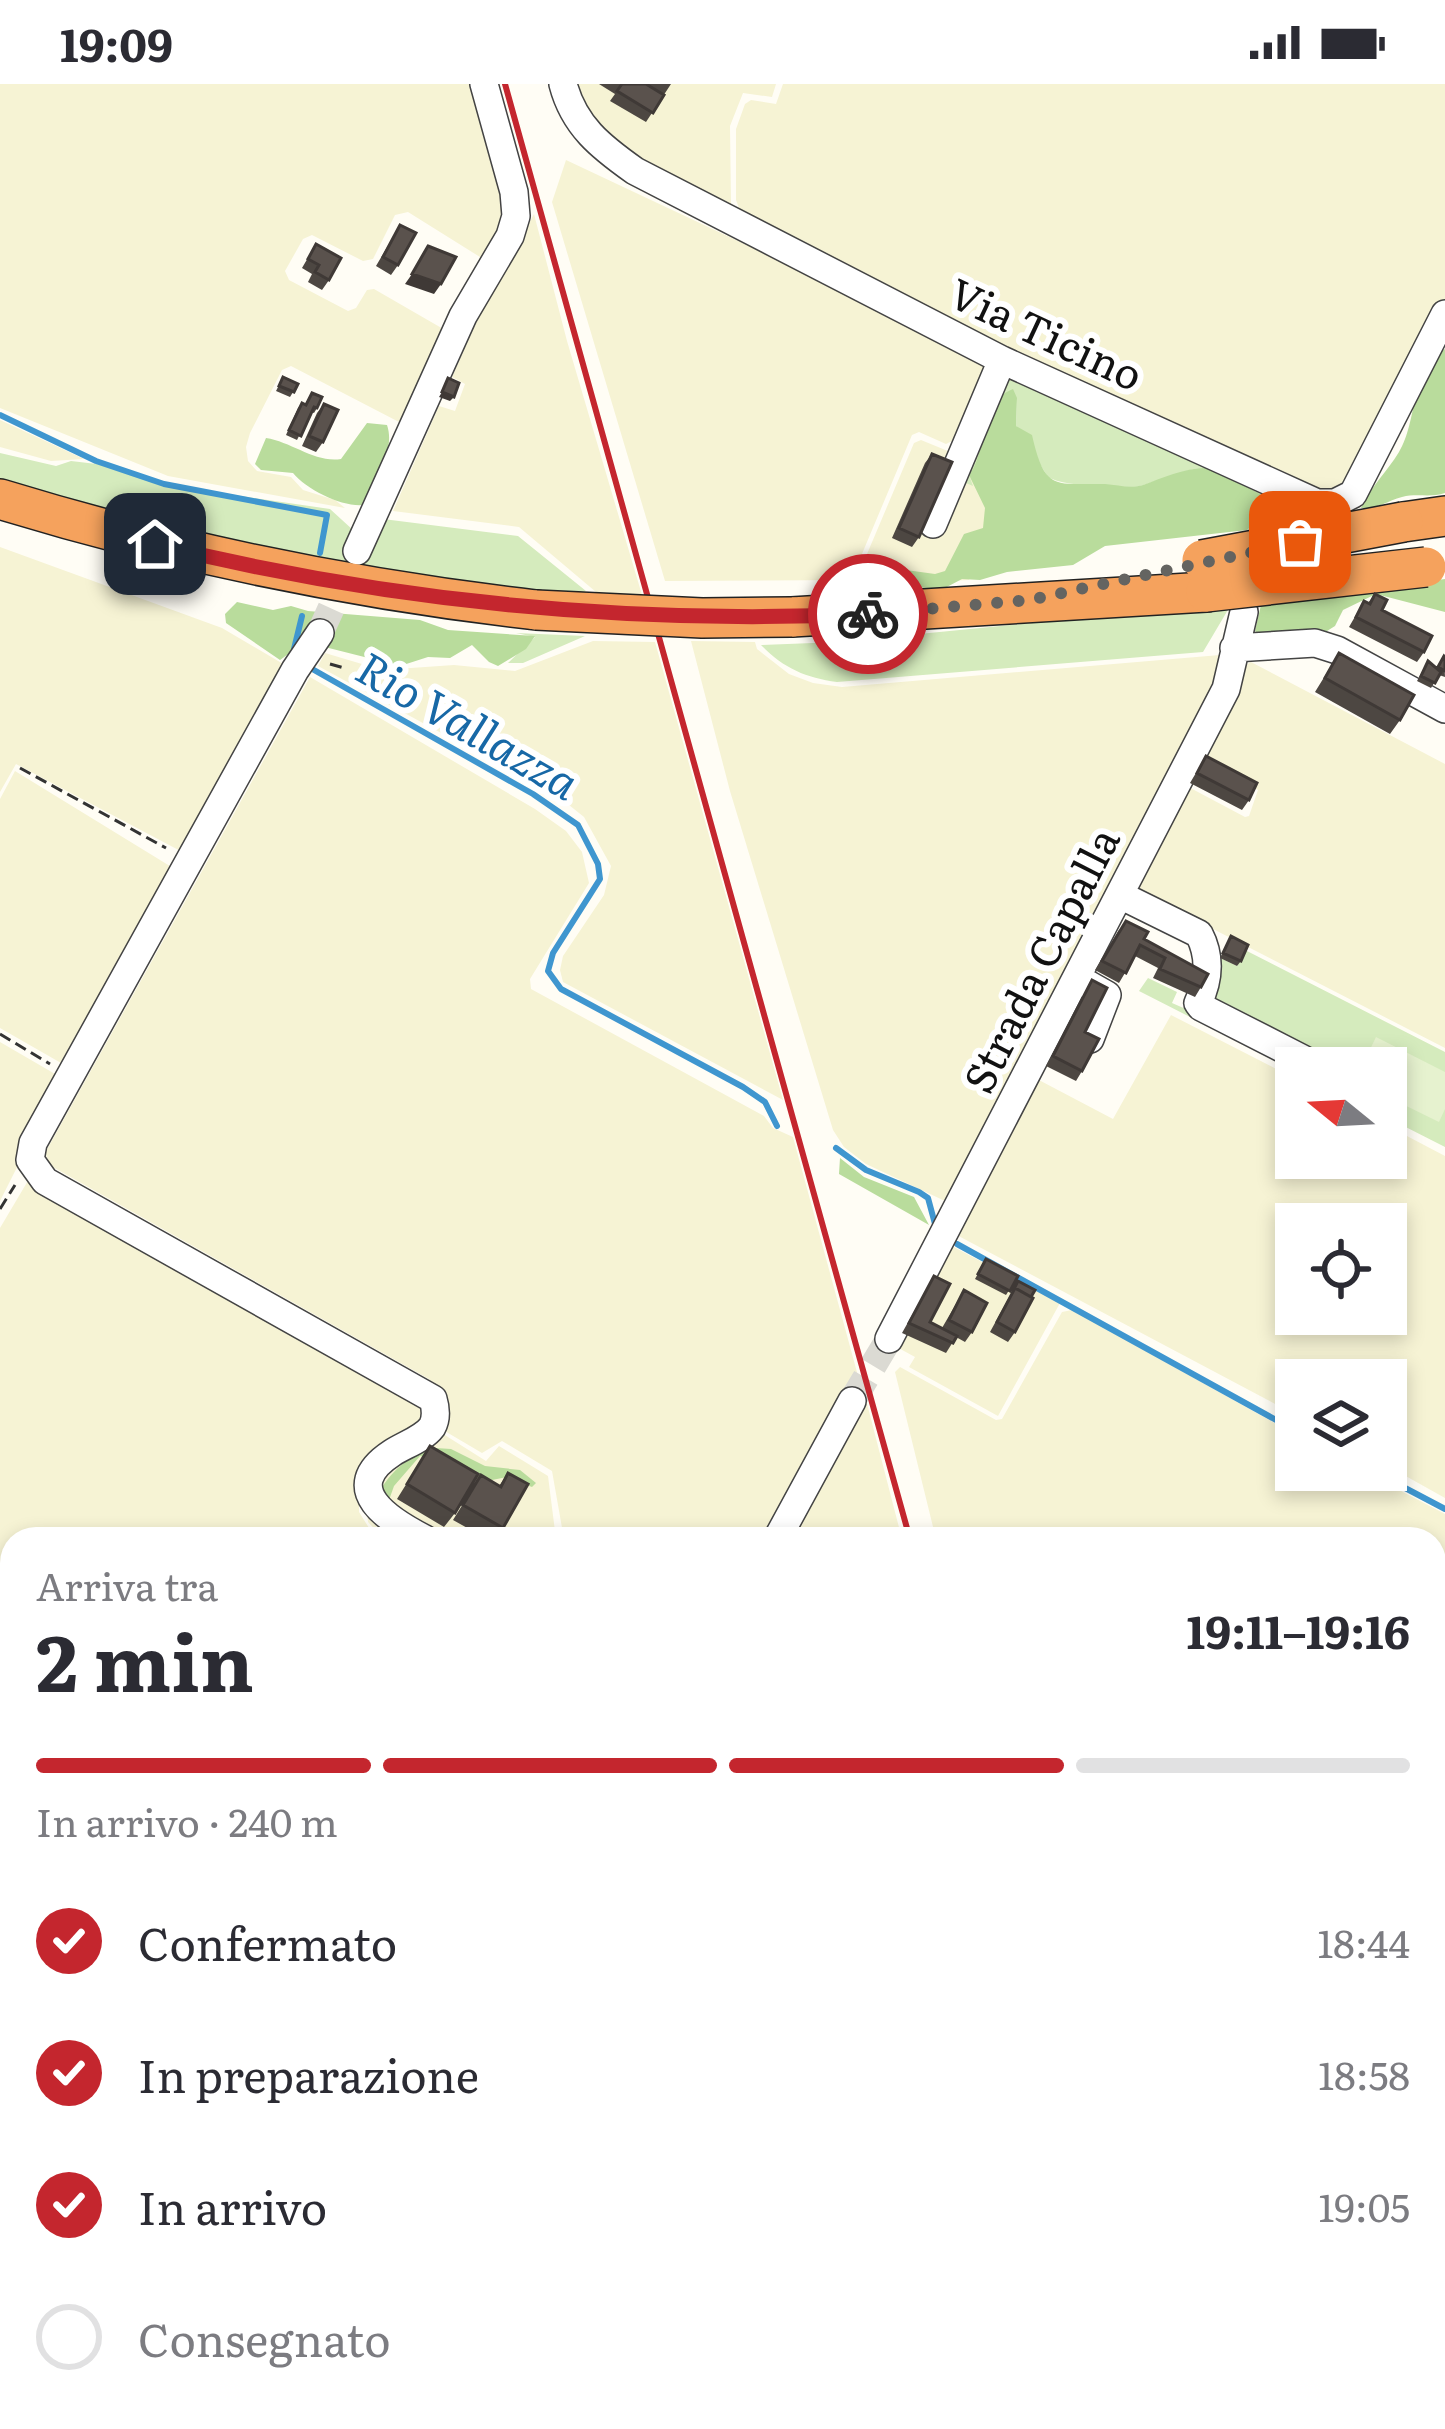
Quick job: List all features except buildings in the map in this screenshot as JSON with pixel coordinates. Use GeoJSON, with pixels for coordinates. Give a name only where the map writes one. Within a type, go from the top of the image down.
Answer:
{"type":"FeatureCollection","features":[{"type":"Feature","properties":{"kind":"highway"},"geometry":{"type":"LineString","coordinates":[[0,500],[250,566],[429,597],[536,610],[680,617],[792,617],[1029,600],[1204,576],[1436,566]]}},
{"type":"Feature","properties":{"kind":"highway"},"geometry":{"type":"LineString","coordinates":[[1204,576],[1445,516]]}},
{"type":"Feature","properties":{"kind":"street"},"geometry":{"type":"LineString","coordinates":[[357,551],[431,383],[516,216],[514,192],[484,84]]}},
{"type":"Feature","properties":{"kind":"street","name":"Via Ticino"},"geometry":{"type":"LineString","coordinates":[[563,84],[580,125],[635,171],[1002,360],[1317,503],[1335,503],[1353,494],[1445,314]]}},
{"type":"Feature","properties":{"kind":"street"},"geometry":{"type":"LineString","coordinates":[[933,524],[1002,360]]}},
{"type":"Feature","properties":{"kind":"street"},"geometry":{"type":"LineString","coordinates":[[1288,524],[1301,495]]}},
{"type":"Feature","properties":{"kind":"street","name":"Strada Capalla"},"geometry":{"type":"LineString","coordinates":[[889,1339],[1226,689],[1244,612]]}},
{"type":"Feature","properties":{"kind":"street"},"geometry":{"type":"LineString","coordinates":[[320,633],[295,670],[33,1143],[30,1160],[45,1180],[434,1400],[436,1411],[429,1431],[380,1462],[369,1484],[369,1498],[376,1508],[406,1527]]}},
{"type":"Feature","properties":{"kind":"street"},"geometry":{"type":"LineString","coordinates":[[1342,633],[1394,663],[1392,678]]}},
{"type":"Feature","properties":{"kind":"street"},"geometry":{"type":"LineString","coordinates":[[1234,649],[1316,643],[1445,709]]}},
{"type":"Feature","properties":{"kind":"street"},"geometry":{"type":"LineString","coordinates":[[1120,895],[1199,934],[1205,946],[1208,981],[1189,1000],[1280,1047]]}},
{"type":"Feature","properties":{"kind":"street"},"geometry":{"type":"LineString","coordinates":[[1077,978],[1107,995],[1090,1040]]}},
{"type":"Feature","properties":{"kind":"street"},"geometry":{"type":"LineString","coordinates":[[784,1527],[852,1401]]}},
{"type":"Feature","properties":{"kind":"path"},"geometry":{"type":"LineString","coordinates":[[20,768],[191,862]]}},
{"type":"Feature","properties":{"kind":"path"},"geometry":{"type":"LineString","coordinates":[[0,1034],[71,1076]]}},
{"type":"Feature","properties":{"kind":"path"},"geometry":{"type":"LineString","coordinates":[[0,1209],[30,1160]]}},
{"type":"Feature","properties":{"kind":"shaded area"},"geometry":{"type":"Polygon","coordinates":[[[0,84],[478,84],[510,205],[490,253],[480,257],[408,212],[395,215],[373,259],[363,261],[312,235],[303,239],[285,271],[289,280],[348,311],[356,308],[367,290],[374,289],[445,330],[408,421],[399,422],[291,366],[282,370],[250,433],[248,461],[257,471],[291,477],[303,490],[345,508],[168,476],[0,408],[0,84]]]}},
{"type":"Feature","properties":{"kind":"shaded area"},"geometry":{"type":"Polygon","coordinates":[[[566,84],[776,84],[772,97],[743,93],[730,126],[731,205],[721,210],[605,143],[566,84]]]}},
{"type":"Feature","properties":{"kind":"shaded area"},"geometry":{"type":"Polygon","coordinates":[[[783,84],[1445,84],[1445,300],[1345,490],[1334,496],[998,352],[742,216],[736,200],[736,129],[745,104],[751,100],[776,104],[783,84]]]}},
{"type":"Feature","properties":{"kind":"shaded area"},"geometry":{"type":"Polygon","coordinates":[[[566,160],[988,359],[952,441],[946,444],[919,432],[912,435],[851,580],[665,581],[552,202],[566,160]]]}},
{"type":"Feature","properties":{"kind":"shaded area"},"geometry":{"type":"Polygon","coordinates":[[[534,214],[642,595],[596,592],[519,527],[393,511],[439,406],[455,411],[465,384],[452,377],[534,214]]]}},
{"type":"Feature","properties":{"kind":"shaded area"},"geometry":{"type":"Polygon","coordinates":[[[0,420],[84,459],[51,461],[0,447],[0,420]]]}},
{"type":"Feature","properties":{"kind":"shaded area"},"geometry":{"type":"Polygon","coordinates":[[[921,440],[1026,483],[969,580],[858,585],[856,580],[914,443],[921,440]]]}},
{"type":"Feature","properties":{"kind":"shaded area"},"geometry":{"type":"Polygon","coordinates":[[[0,547],[222,628],[290,668],[188,855],[16,764],[0,792],[0,547]]]}},
{"type":"Feature","properties":{"kind":"shaded area"},"geometry":{"type":"Polygon","coordinates":[[[593,641],[655,642],[783,1100],[563,982],[563,956],[604,895],[611,866],[584,817],[559,797],[318,666],[325,653],[382,670],[454,665],[515,671],[593,641]]]}},
{"type":"Feature","properties":{"kind":"shaded area"},"geometry":{"type":"Polygon","coordinates":[[[691,641],[755,642],[757,649],[789,674],[842,687],[1220,655],[1213,694],[945,1201],[866,1164],[844,1147],[833,1130],[730,791],[691,641]]]}},
{"type":"Feature","properties":{"kind":"shaded area"},"geometry":{"type":"Polygon","coordinates":[[[1251,662],[1445,764],[1445,1048],[1137,890],[1181,783],[1249,816],[1258,790],[1196,757],[1244,666],[1251,662]]]}},
{"type":"Feature","properties":{"kind":"shaded area"},"geometry":{"type":"Polygon","coordinates":[[[310,677],[566,831],[582,852],[589,883],[530,979],[531,989],[764,1116],[773,1128],[793,1137],[858,1376],[776,1527],[562,1527],[552,1471],[502,1441],[482,1453],[443,1430],[442,1396],[429,1379],[51,1166],[45,1153],[310,677]]]}},
{"type":"Feature","properties":{"kind":"shaded area"},"geometry":{"type":"Polygon","coordinates":[[[15,771],[178,871],[122,955],[61,1063],[0,1028],[0,799],[15,771]]]}},
{"type":"Feature","properties":{"kind":"shaded area"},"geometry":{"type":"Polygon","coordinates":[[[1171,1015],[1275,1068],[1275,1179],[1407,1179],[1407,1136],[1445,1156],[1445,1498],[1407,1477],[1407,1359],[1275,1359],[1275,1404],[951,1232],[1037,1079],[1113,1119],[1171,1015]]]}},
{"type":"Feature","properties":{"kind":"shaded area"},"geometry":{"type":"Polygon","coordinates":[[[0,1042],[62,1078],[0,1201],[0,1042]]]}},
{"type":"Feature","properties":{"kind":"shaded area"},"geometry":{"type":"Polygon","coordinates":[[[29,1179],[430,1411],[359,1492],[359,1512],[368,1527],[0,1527],[0,1228],[29,1179]]]}},
{"type":"Feature","properties":{"kind":"shaded area"},"geometry":{"type":"Polygon","coordinates":[[[948,1244],[1060,1303],[998,1416],[909,1367],[915,1357],[893,1345],[948,1244]]]}},
{"type":"Feature","properties":{"kind":"shaded area"},"geometry":{"type":"Polygon","coordinates":[[[1072,1310],[1275,1423],[1275,1491],[1401,1491],[1445,1514],[1445,1527],[933,1527],[895,1372],[900,1367],[996,1420],[1002,1419],[1062,1312],[1072,1310]]]}},
{"type":"Feature","properties":{"kind":"shaded area"},"geometry":{"type":"Polygon","coordinates":[[[864,1392],[899,1527],[790,1527],[864,1392]]]}},
{"type":"Feature","properties":{"kind":"shaded area"},"geometry":{"type":"Polygon","coordinates":[[[440,1432],[486,1461],[499,1446],[548,1476],[554,1527],[373,1527],[364,1485],[440,1432]]]}},
{"type":"Feature","properties":{"kind":"green space"},"geometry":{"type":"Polygon","coordinates":[[[1445,349],[1445,493],[1361,508],[1399,452],[1426,369],[1445,349]]]}},
{"type":"Feature","properties":{"kind":"green space"},"geometry":{"type":"Polygon","coordinates":[[[1003,372],[1260,484],[1274,509],[1273,519],[1247,530],[1255,523],[1256,489],[1208,470],[1194,469],[1133,487],[1079,485],[1048,477],[1016,426],[1017,398],[980,437],[979,464],[969,475],[973,486],[961,481],[1003,372]]]}},
{"type":"Feature","properties":{"kind":"green space"},"geometry":{"type":"Polygon","coordinates":[[[1013,389],[1016,426],[1032,435],[1042,467],[1055,481],[1134,487],[1207,468],[1262,496],[1262,516],[1247,530],[1105,546],[1073,565],[962,579],[943,589],[859,590],[857,581],[906,570],[945,571],[964,534],[983,528],[985,508],[969,475],[994,405],[1013,389]]]}},
{"type":"Feature","properties":{"kind":"green space"},"geometry":{"type":"Polygon","coordinates":[[[367,423],[387,425],[389,445],[363,505],[335,500],[293,473],[261,470],[255,464],[266,438],[322,458],[341,459],[367,423]]]}},
{"type":"Feature","properties":{"kind":"green space"},"geometry":{"type":"Polygon","coordinates":[[[0,453],[56,466],[71,461],[105,465],[172,486],[330,509],[353,530],[383,519],[518,536],[586,591],[378,574],[309,563],[0,484],[0,453]]]}},
{"type":"Feature","properties":{"kind":"green space"},"geometry":{"type":"Polygon","coordinates":[[[1445,579],[1445,612],[1376,594],[1343,610],[1327,631],[1262,637],[1255,631],[1261,605],[1445,579]]]}},
{"type":"Feature","properties":{"kind":"green space"},"geometry":{"type":"Polygon","coordinates":[[[237,602],[273,610],[291,606],[420,620],[448,630],[535,636],[526,649],[498,666],[472,645],[450,658],[428,657],[400,666],[305,642],[280,660],[226,623],[225,614],[237,602]]]}},
{"type":"Feature","properties":{"kind":"green space"},"geometry":{"type":"Polygon","coordinates":[[[1232,603],[1203,652],[837,682],[796,671],[761,645],[838,642],[1232,603]]]}},
{"type":"Feature","properties":{"kind":"green space"},"geometry":{"type":"Polygon","coordinates":[[[516,633],[585,636],[523,663],[508,663],[535,637],[516,633]]]}},
{"type":"Feature","properties":{"kind":"green space"},"geometry":{"type":"Polygon","coordinates":[[[1245,950],[1445,1052],[1445,1147],[1407,1128],[1407,1047],[1275,1047],[1275,1060],[1139,991],[1148,978],[1177,992],[1172,1003],[1195,1013],[1214,955],[1237,966],[1245,950]]]}},
{"type":"Feature","properties":{"kind":"green space"},"geometry":{"type":"Polygon","coordinates":[[[1376,1037],[1396,1047],[1371,1047],[1376,1037]]]}},
{"type":"Feature","properties":{"kind":"green space"},"geometry":{"type":"Polygon","coordinates":[[[1407,1053],[1445,1072],[1445,1109],[1439,1122],[1407,1106],[1407,1053]]]}},
{"type":"Feature","properties":{"kind":"green space"},"geometry":{"type":"Polygon","coordinates":[[[840,1158],[864,1177],[914,1197],[929,1225],[839,1174],[840,1158]]]}},
{"type":"Feature","properties":{"kind":"green space"},"geometry":{"type":"Polygon","coordinates":[[[436,1448],[451,1449],[485,1466],[520,1470],[536,1483],[532,1487],[507,1477],[466,1477],[420,1456],[394,1486],[389,1500],[377,1496],[401,1465],[436,1448]]]}},
{"type":"Feature","properties":{"kind":"waterway","name":"Rio Vallazza"},"geometry":{"type":"LineString","coordinates":[[0,415],[96,461],[164,484],[327,515],[320,553]]}},
{"type":"Feature","properties":{"kind":"waterway","name":"Rio Vallazza"},"geometry":{"type":"LineString","coordinates":[[294,649],[302,616]]}},
{"type":"Feature","properties":{"kind":"waterway","name":"Rio Vallazza"},"geometry":{"type":"LineString","coordinates":[[314,670],[533,794],[578,825],[598,864],[600,879],[553,953],[548,971],[561,989],[743,1087],[765,1102],[777,1126]]}},
{"type":"Feature","properties":{"kind":"waterway","name":"Rio Vallazza"},"geometry":{"type":"LineString","coordinates":[[836,1148],[866,1170],[928,1198],[935,1224]]}},
{"type":"Feature","properties":{"kind":"waterway","name":"Rio Vallazza"},"geometry":{"type":"LineString","coordinates":[[957,1244],[1275,1419]]}},
{"type":"Feature","properties":{"kind":"waterway","name":"Rio Vallazza"},"geometry":{"type":"LineString","coordinates":[[1407,1489],[1445,1509]]}},
{"type":"Feature","properties":{"kind":"tunnel"},"geometry":{"type":"LineString","coordinates":[[320,633],[348,571]]}},
{"type":"Feature","properties":{"kind":"tunnel"},"geometry":{"type":"LineString","coordinates":[[852,1401],[889,1339]]}},
{"type":"Feature","properties":{"kind":"railway"},"geometry":{"type":"LineString","coordinates":[[505,84],[907,1527]]}},
{"type":"Feature","properties":{"kind":"way so far"},"geometry":{"type":"LineString","coordinates":[[868,614],[1029,600],[1300,542]]}},
{"type":"Feature","properties":{"kind":"route"},"geometry":{"type":"LineString","coordinates":[[155,544],[292,575],[536,610],[702,618],[868,614]]}}]}
